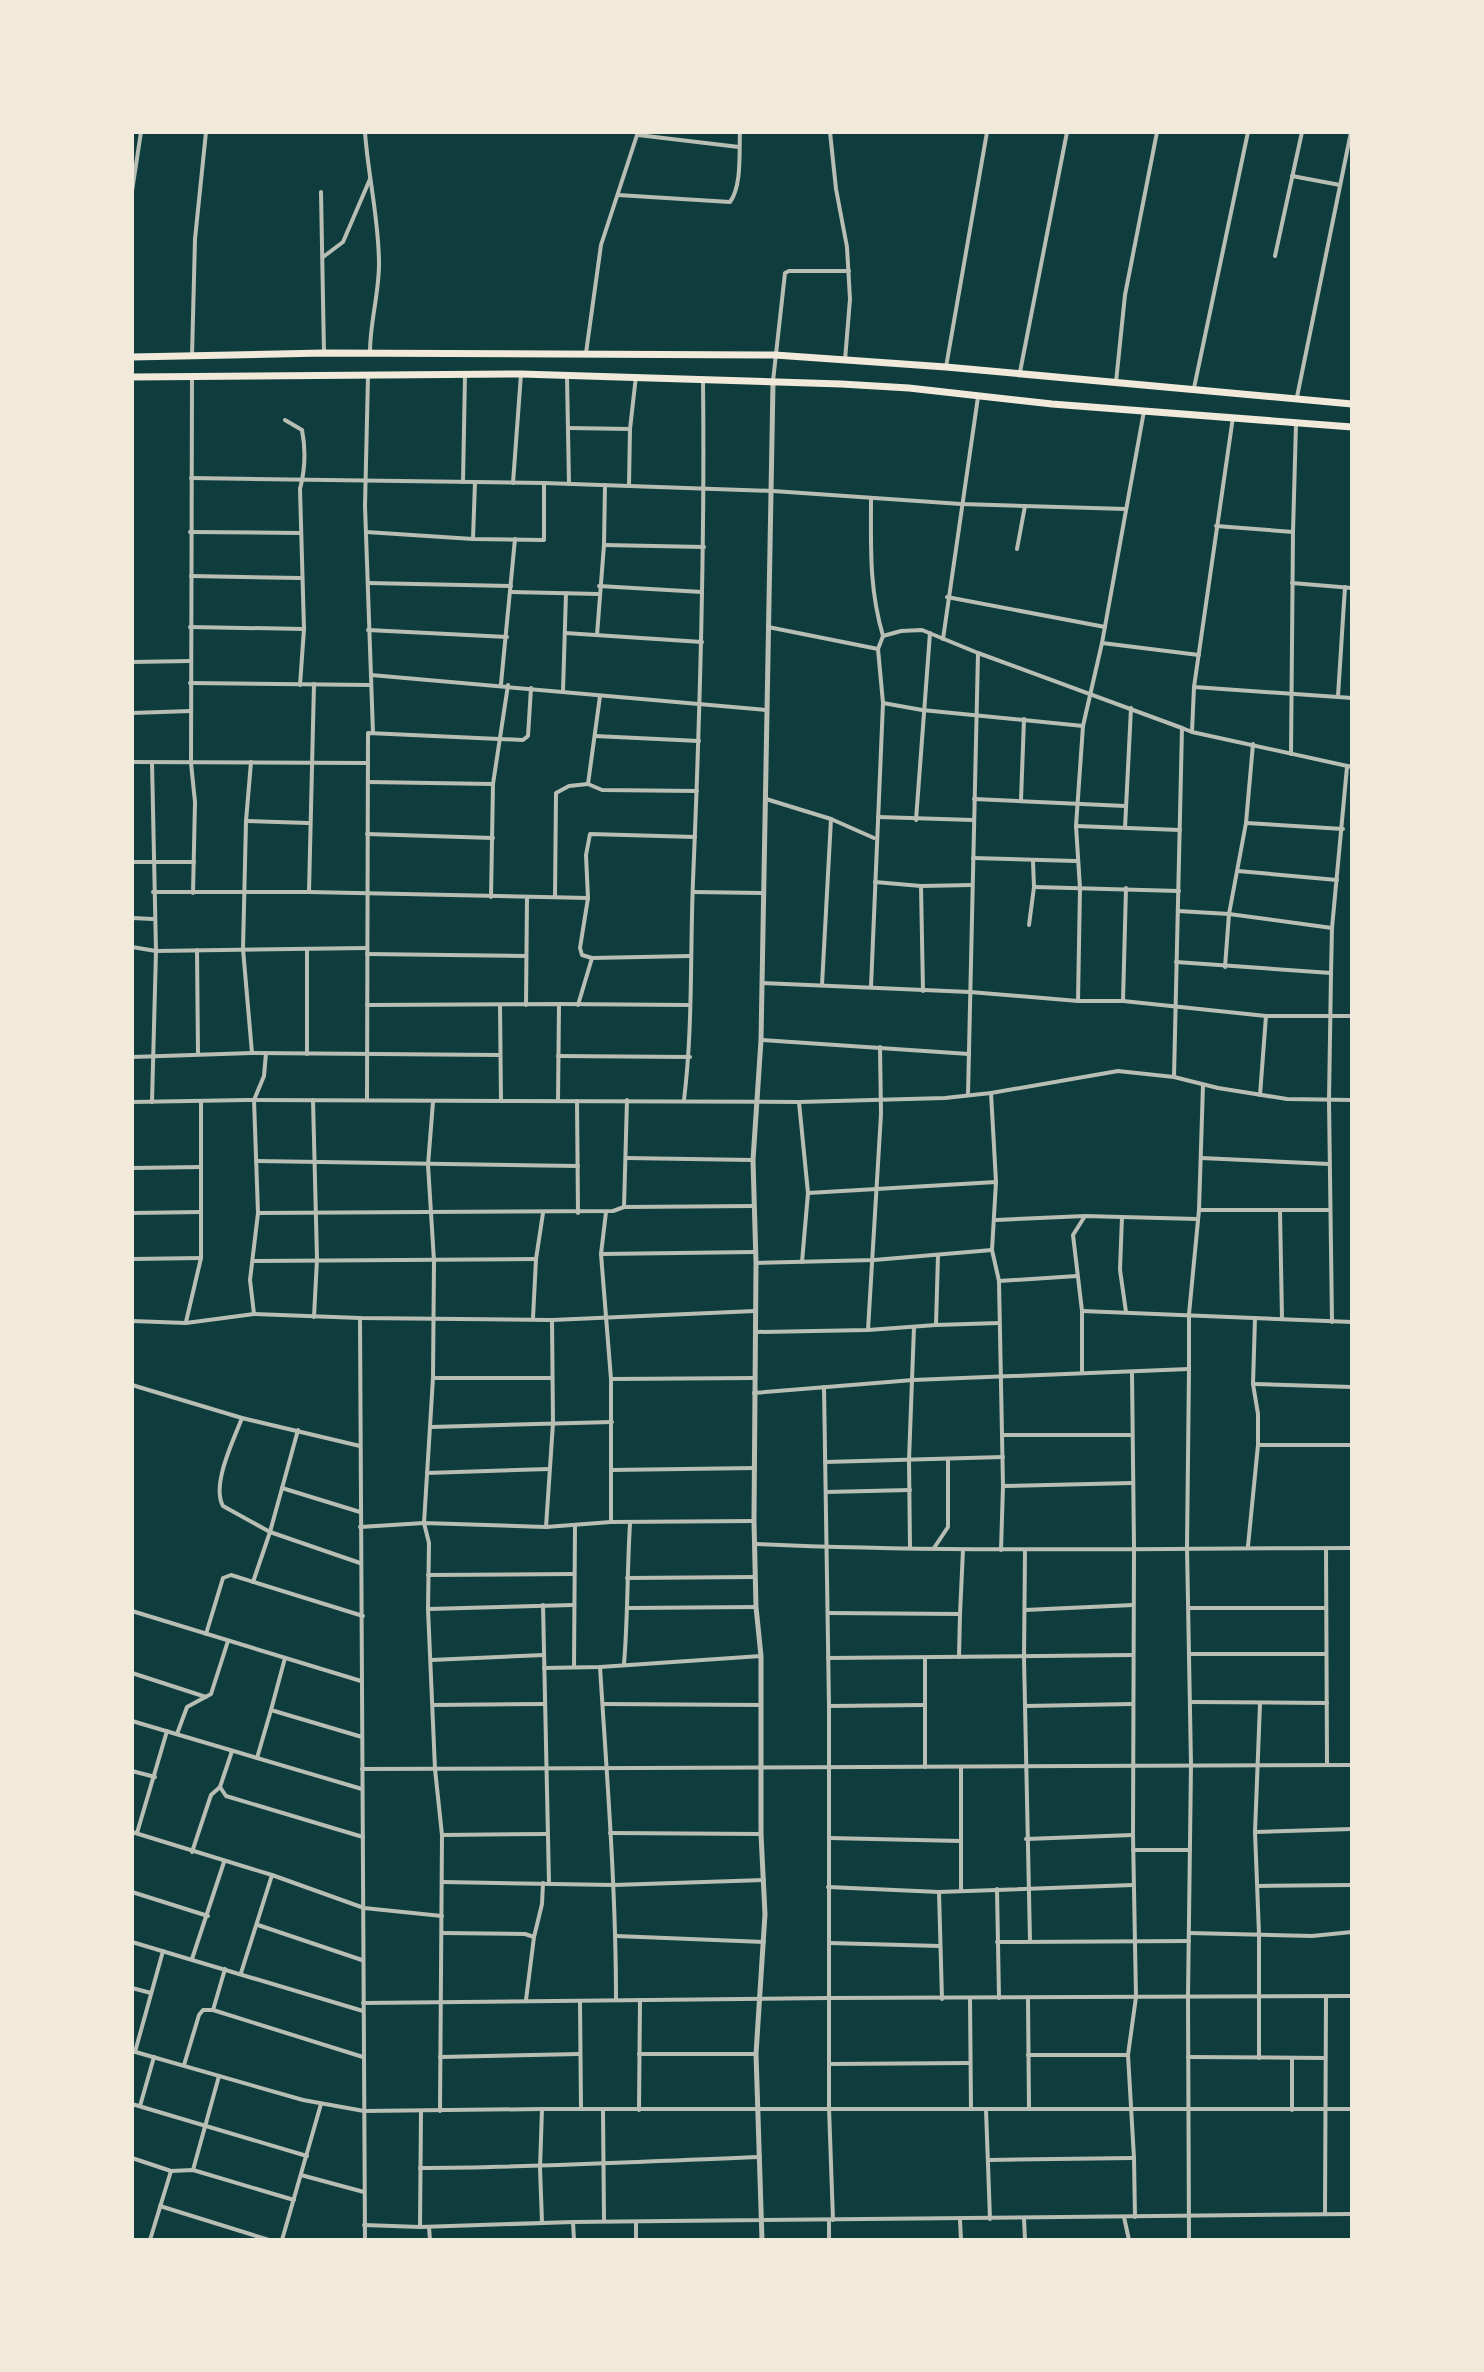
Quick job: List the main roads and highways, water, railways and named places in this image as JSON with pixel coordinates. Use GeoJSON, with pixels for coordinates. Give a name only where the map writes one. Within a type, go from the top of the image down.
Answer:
{"type":"FeatureCollection","features":[{"type":"Feature","properties":{"kind":"highway"},"geometry":{"type":"LineString","coordinates":[[132,357],[324,353],[775,355],[946,367],[1352,404]]}},
{"type":"Feature","properties":{"kind":"highway"},"geometry":{"type":"LineString","coordinates":[[132,377],[521,374],[883,386],[1352,427]]}}]}
